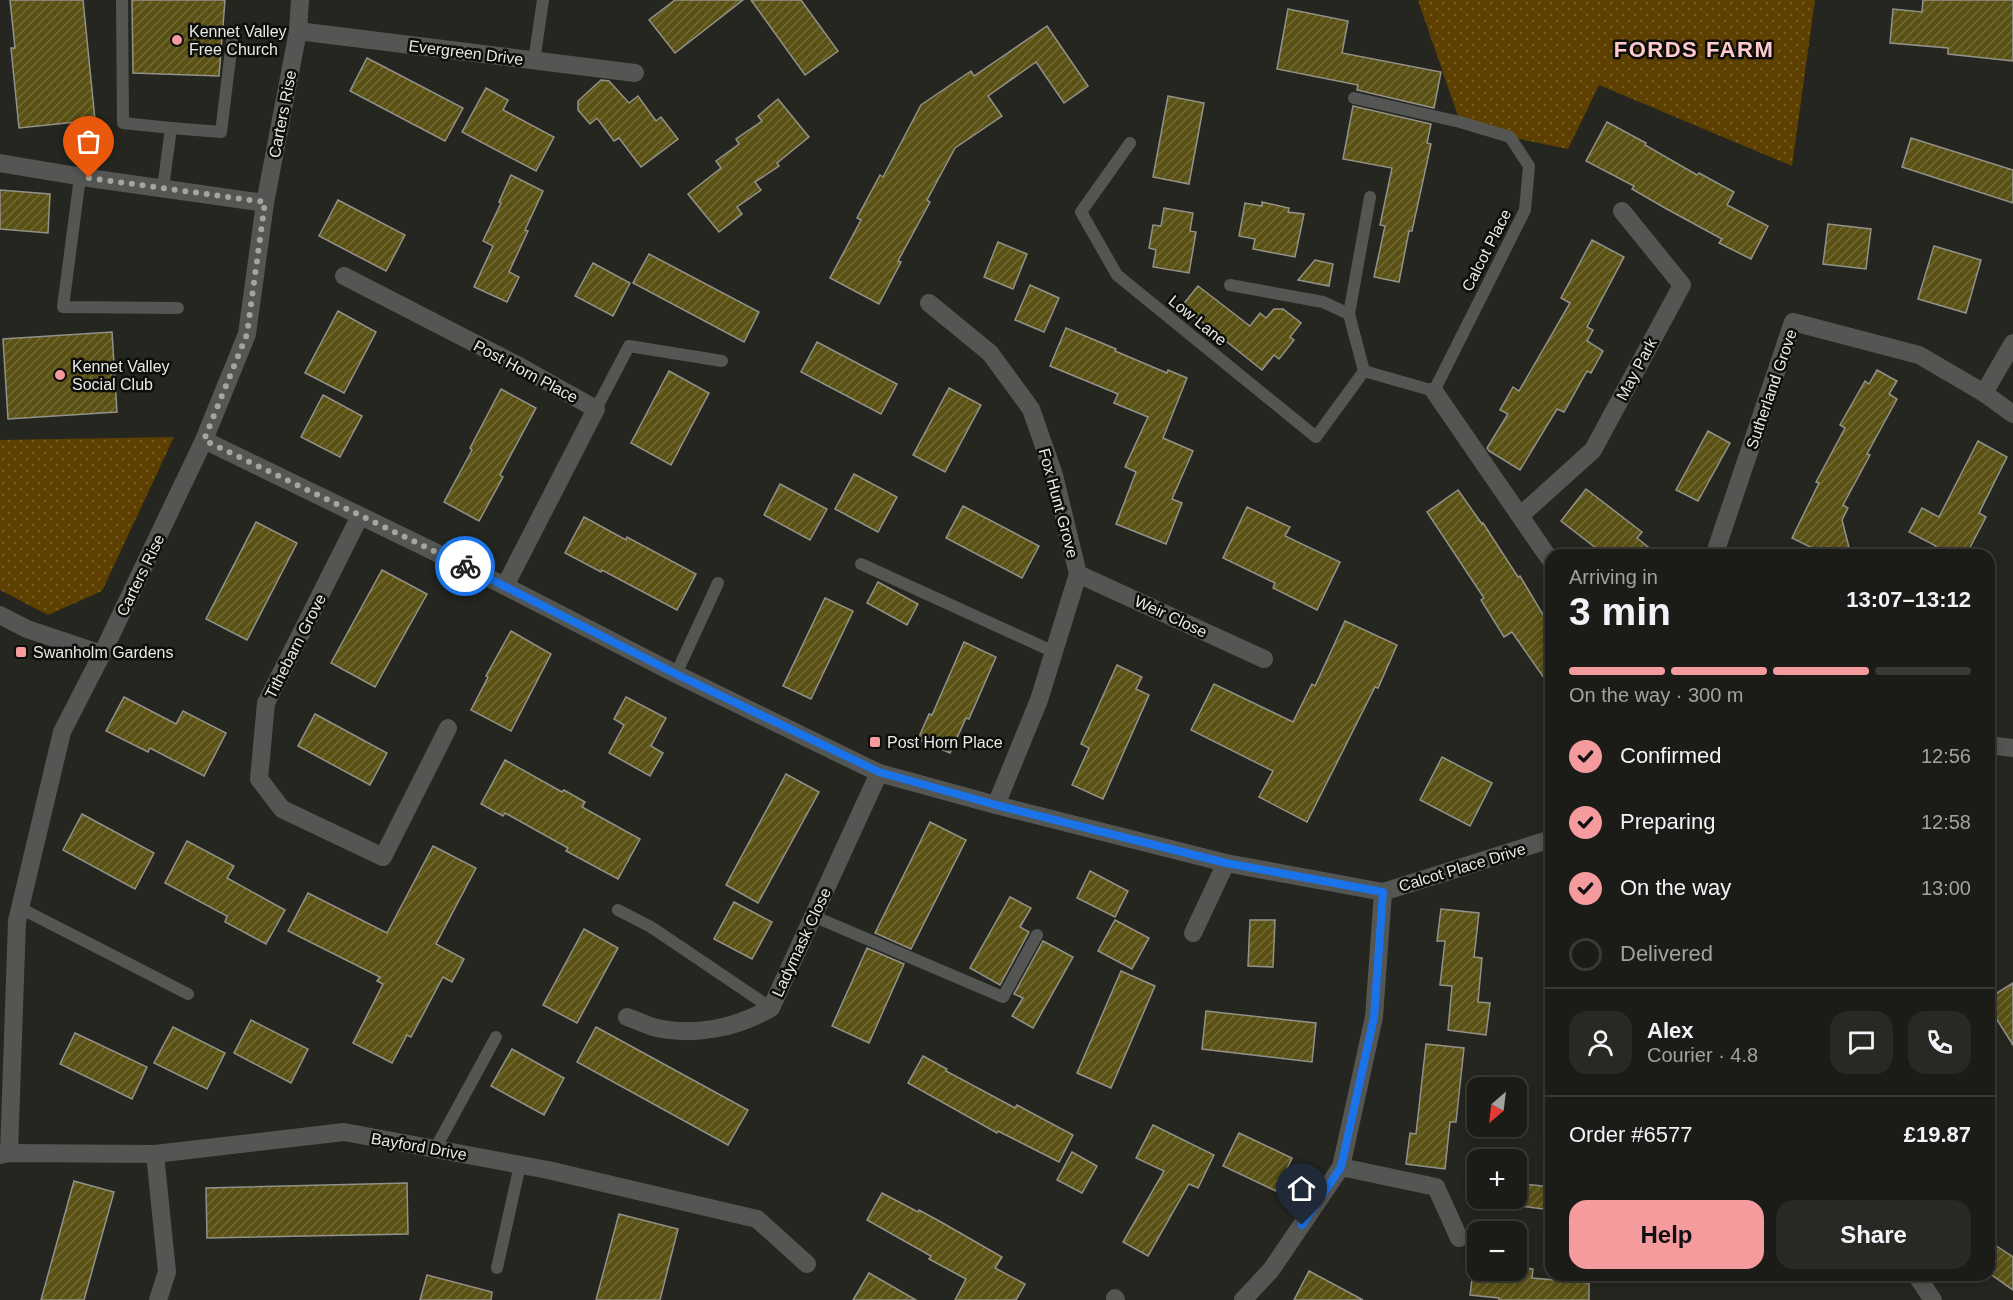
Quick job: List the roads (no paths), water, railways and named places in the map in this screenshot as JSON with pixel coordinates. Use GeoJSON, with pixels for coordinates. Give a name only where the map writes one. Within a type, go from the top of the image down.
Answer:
{"type":"FeatureCollection","features":[{"type":"Feature","properties":{"kind":"street","name":"Carters Rise"},"geometry":{"type":"LineString","coordinates":[[4,1154],[17,921],[62,732],[102,654],[204,440],[247,334],[265,202],[298,31],[300,0]]}},
{"type":"Feature","properties":{"kind":"street","name":"Evergreen Drive"},"geometry":{"type":"LineString","coordinates":[[298,31],[634,73]]}},
{"type":"Feature","properties":{"kind":"street"},"geometry":{"type":"LineString","coordinates":[[0,163],[80,177],[265,202]]}},
{"type":"Feature","properties":{"kind":"street","name":"May Park"},"geometry":{"type":"LineString","coordinates":[[1521,515],[1593,450],[1682,285],[1622,211]]}},
{"type":"Feature","properties":{"kind":"street","name":"Post Horn Place"},"geometry":{"type":"LineString","coordinates":[[344,276],[521,367],[596,409],[505,586]]}},
{"type":"Feature","properties":{"kind":"street","name":"Fox Hunt Grove"},"geometry":{"type":"LineString","coordinates":[[929,303],[990,353],[1031,409],[1054,475],[1078,574],[1039,700],[996,805]]}},
{"type":"Feature","properties":{"kind":"street","name":"Sutherland Grove"},"geometry":{"type":"LineString","coordinates":[[1717,547],[1793,322],[1919,356],[1984,393],[2013,414]]}},
{"type":"Feature","properties":{"kind":"street"},"geometry":{"type":"LineString","coordinates":[[1984,393],[2013,343]]}},
{"type":"Feature","properties":{"kind":"street"},"geometry":{"type":"LineString","coordinates":[[1434,391],[1545,552]]}},
{"type":"Feature","properties":{"kind":"street","name":"Calcot Place Drive"},"geometry":{"type":"LineString","coordinates":[[204,440],[505,586],[676,674],[879,772],[996,805],[1226,863],[1383,892],[1545,841]]}},
{"type":"Feature","properties":{"kind":"street","name":"Tithebarn Grove"},"geometry":{"type":"LineString","coordinates":[[360,516],[266,704],[259,779],[282,809],[383,857],[448,728]]}},
{"type":"Feature","properties":{"kind":"street","name":"Weir Close"},"geometry":{"type":"LineString","coordinates":[[1078,574],[1264,659]]}},
{"type":"Feature","properties":{"kind":"street"},"geometry":{"type":"LineString","coordinates":[[0,615],[27,629],[102,654]]}},
{"type":"Feature","properties":{"kind":"street"},"geometry":{"type":"LineString","coordinates":[[1995,746],[2013,748]]}},
{"type":"Feature","properties":{"kind":"street","name":"Ladymask Close"},"geometry":{"type":"LineString","coordinates":[[627,1017],[653,1027],[702,1030],[724,1028],[755,1017],[771,1008],[879,772]]}},
{"type":"Feature","properties":{"kind":"street"},"geometry":{"type":"LineString","coordinates":[[1193,933],[1226,863]]}},
{"type":"Feature","properties":{"kind":"street"},"geometry":{"type":"LineString","coordinates":[[1243,1300],[1271,1270],[1341,1167],[1374,1017],[1383,892]]}},
{"type":"Feature","properties":{"kind":"street","name":"Bayford Drive"},"geometry":{"type":"LineString","coordinates":[[4,1154],[155,1154],[344,1132],[520,1165],[757,1220],[807,1264]]}},
{"type":"Feature","properties":{"kind":"street"},"geometry":{"type":"LineString","coordinates":[[155,1154],[167,1272],[158,1300]]}},
{"type":"Feature","properties":{"kind":"street"},"geometry":{"type":"LineString","coordinates":[[1341,1167],[1436,1187],[1459,1238]]}},
{"type":"Feature","properties":{"kind":"street"},"geometry":{"type":"LineString","coordinates":[[1920,1281],[1933,1300]]}},
{"type":"Feature","properties":{"kind":"lane"},"geometry":{"type":"LineString","coordinates":[[122,0],[123,123],[221,132],[232,42]]}},
{"type":"Feature","properties":{"kind":"lane"},"geometry":{"type":"LineString","coordinates":[[534,60],[543,0]]}},
{"type":"Feature","properties":{"kind":"lane","name":"Calcot Place"},"geometry":{"type":"LineString","coordinates":[[1354,98],[1460,122],[1510,137],[1529,166],[1525,210],[1434,391]]}},
{"type":"Feature","properties":{"kind":"lane"},"geometry":{"type":"LineString","coordinates":[[163,188],[171,128]]}},
{"type":"Feature","properties":{"kind":"lane","name":"Low Lane"},"geometry":{"type":"LineString","coordinates":[[1130,143],[1081,212],[1117,275],[1317,437],[1364,371]]}},
{"type":"Feature","properties":{"kind":"lane"},"geometry":{"type":"LineString","coordinates":[[80,177],[63,307],[178,308]]}},
{"type":"Feature","properties":{"kind":"lane"},"geometry":{"type":"LineString","coordinates":[[1370,197],[1349,314],[1364,371],[1434,391]]}},
{"type":"Feature","properties":{"kind":"lane"},"geometry":{"type":"LineString","coordinates":[[1230,285],[1323,302],[1349,314]]}},
{"type":"Feature","properties":{"kind":"lane"},"geometry":{"type":"LineString","coordinates":[[596,409],[629,346],[722,360]]}},
{"type":"Feature","properties":{"kind":"lane"},"geometry":{"type":"LineString","coordinates":[[861,564],[1054,652]]}},
{"type":"Feature","properties":{"kind":"lane"},"geometry":{"type":"LineString","coordinates":[[676,674],[718,583]]}},
{"type":"Feature","properties":{"kind":"lane"},"geometry":{"type":"LineString","coordinates":[[20,908],[188,994]]}},
{"type":"Feature","properties":{"kind":"lane"},"geometry":{"type":"LineString","coordinates":[[618,910],[651,927],[771,1008]]}},
{"type":"Feature","properties":{"kind":"lane"},"geometry":{"type":"LineString","coordinates":[[813,916],[1003,997],[1037,935]]}},
{"type":"Feature","properties":{"kind":"lane"},"geometry":{"type":"LineString","coordinates":[[435,1149],[496,1037]]}},
{"type":"Feature","properties":{"kind":"lane"},"geometry":{"type":"LineString","coordinates":[[497,1268],[520,1165]]}},
{"type":"Feature","properties":{"kind":"place","name":"Kennet Valley Free Church"},"geometry":{"type":"Point","coordinates":[177,40]}},
{"type":"Feature","properties":{"kind":"place","name":"Kennet Valley Social Club"},"geometry":{"type":"Point","coordinates":[60,375]}},
{"type":"Feature","properties":{"kind":"place","name":"Swanholm Gardens"},"geometry":{"type":"Point","coordinates":[21,652]}},
{"type":"Feature","properties":{"kind":"place","name":"Post Horn Place"},"geometry":{"type":"Point","coordinates":[875,742]}},
{"type":"Feature","properties":{"kind":"district","name":"FORDS FARM"},"geometry":{"type":"Point","coordinates":[1694,49]}}]}
